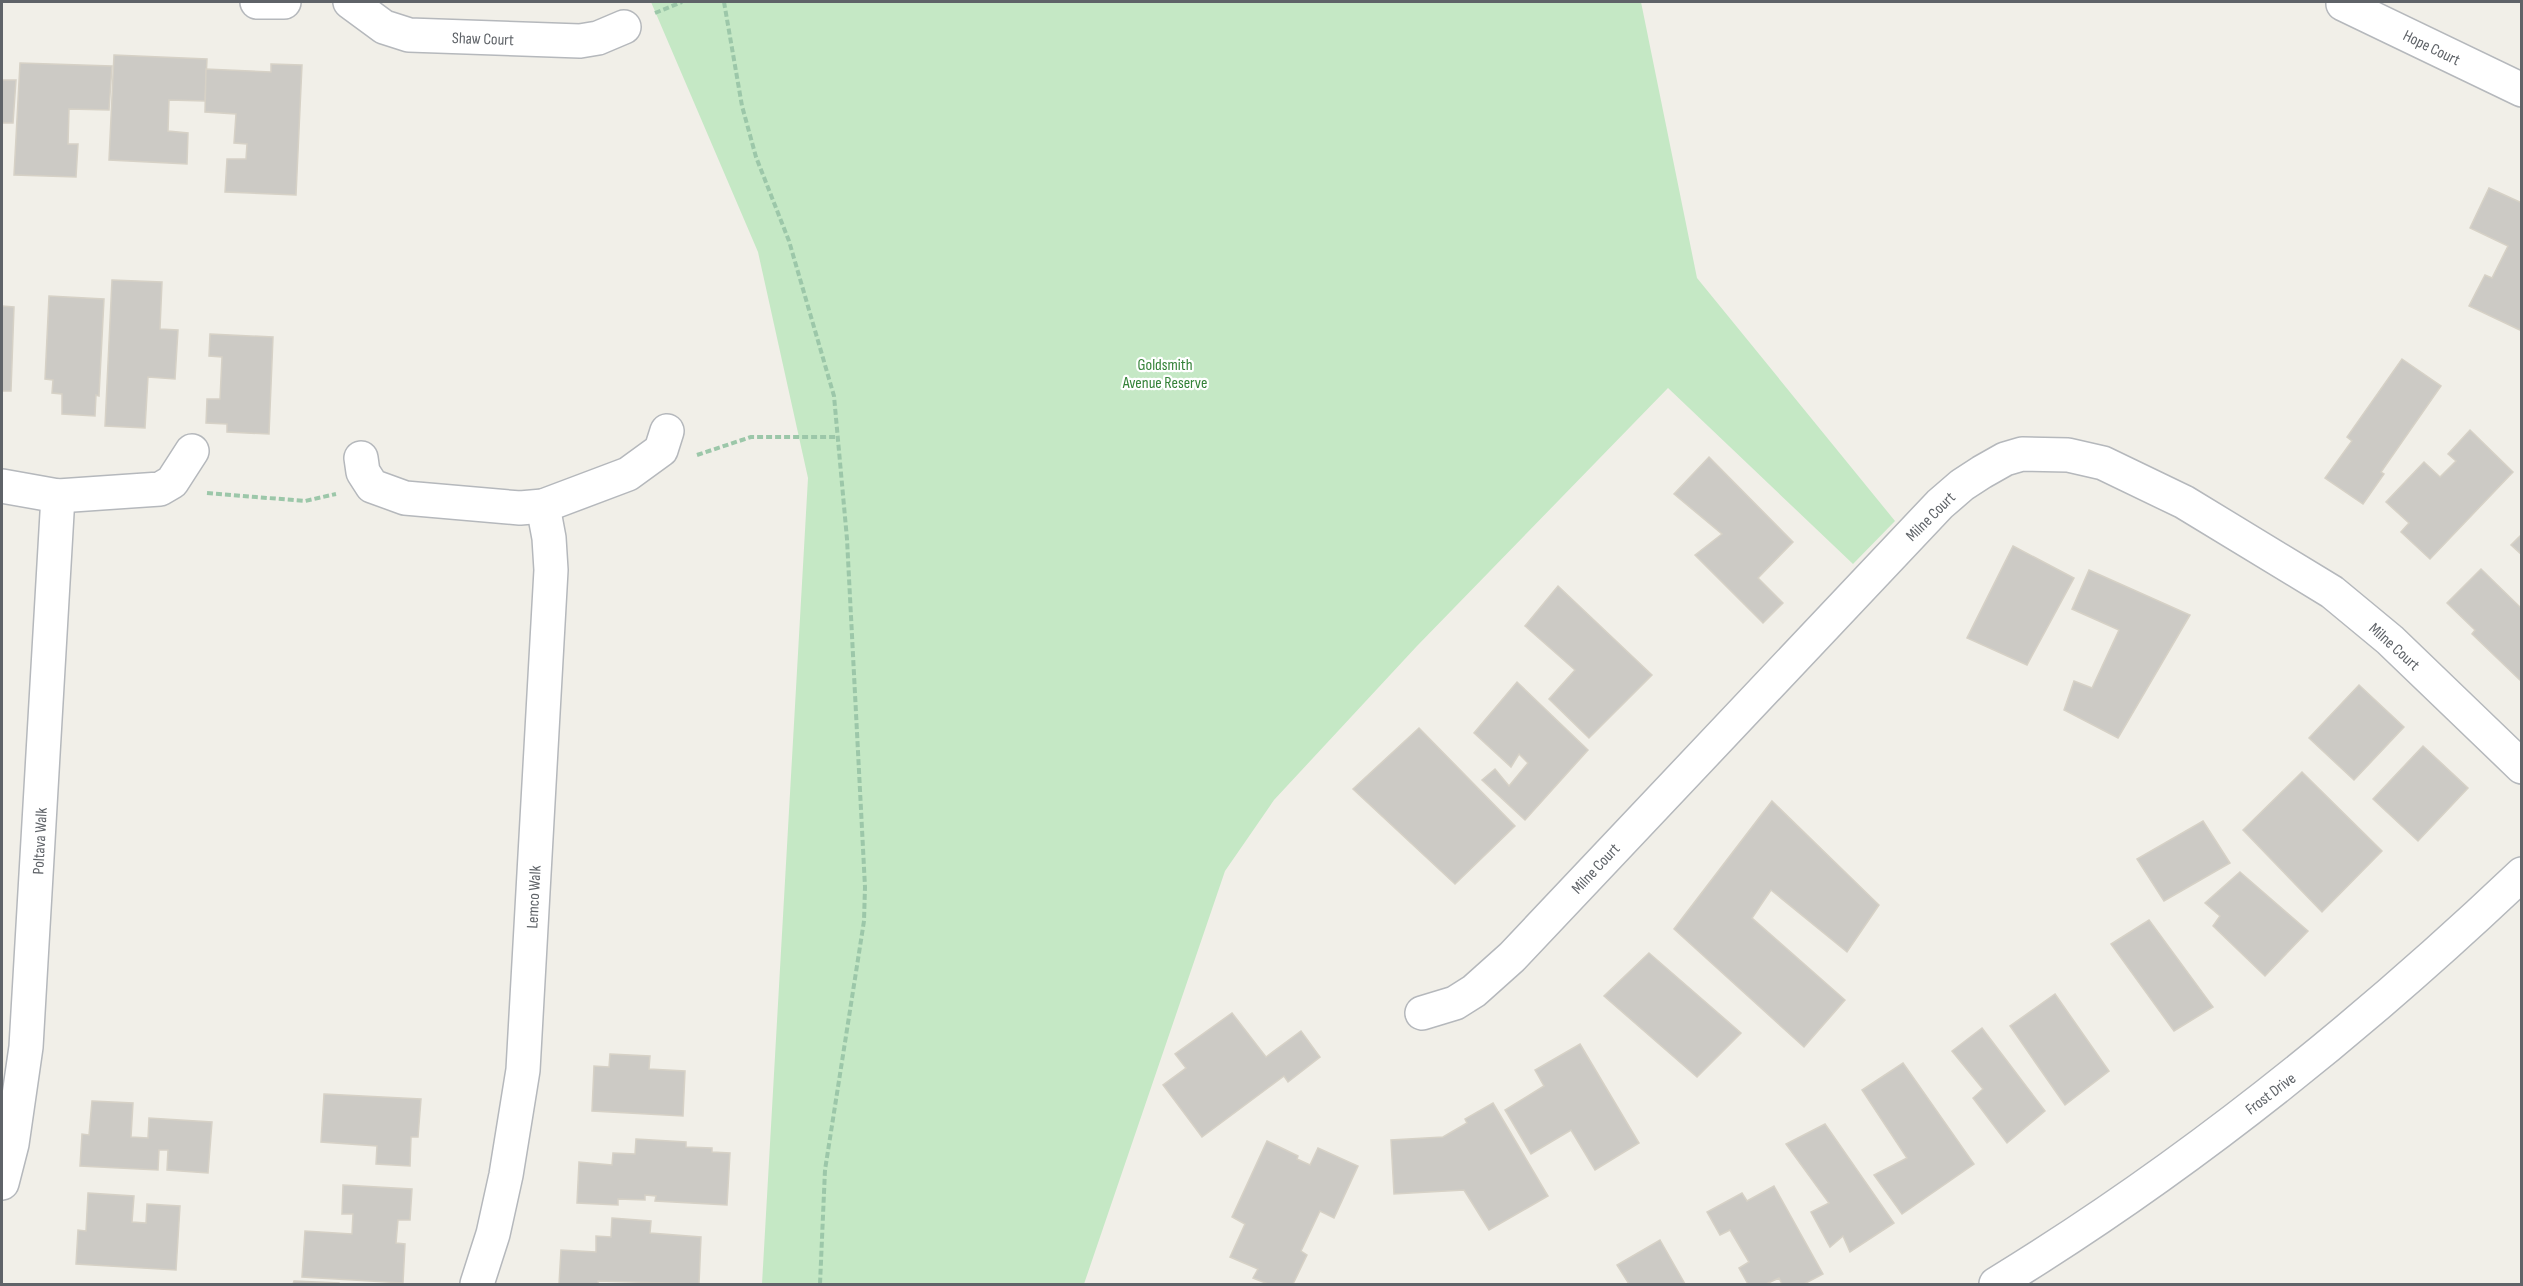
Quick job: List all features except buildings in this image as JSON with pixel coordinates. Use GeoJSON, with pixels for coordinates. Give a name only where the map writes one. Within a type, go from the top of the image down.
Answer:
{"type":"FeatureCollection","features":[{"type":"Feature","properties":{"kind":"street"},"geometry":{"type":"LineString","coordinates":[[257,2],[284,2]]}},
{"type":"Feature","properties":{"kind":"street","name":"Shaw Court"},"geometry":{"type":"LineString","coordinates":[[350,2],[384,27],[409,35],[580,41],[598,38],[624,27]]}},
{"type":"Feature","properties":{"kind":"street","name":"Hope Court"},"geometry":{"type":"LineString","coordinates":[[2343,4],[2522,90]]}},
{"type":"Feature","properties":{"kind":"street"},"geometry":{"type":"LineString","coordinates":[[366,472],[405,498],[520,508],[543,506],[628,474],[661,450],[667,431]]}},
{"type":"Feature","properties":{"kind":"street"},"geometry":{"type":"LineString","coordinates":[[2,486],[58,496],[160,489],[172,482],[192,451]]}},
{"type":"Feature","properties":{"kind":"street","name":"Milne Court"},"geometry":{"type":"LineString","coordinates":[[1422,1013],[1455,1003],[1474,991],[1512,957],[1940,504],[1982,472],[2005,459],[2022,454],[2068,455],[2103,463],[2184,502],[2304,574],[2332,592],[2390,640],[2522,768]]}},
{"type":"Feature","properties":{"kind":"street","name":"Poltava Walk"},"geometry":{"type":"LineString","coordinates":[[2,1183],[12,1144],[27,1047],[58,496]]}},
{"type":"Feature","properties":{"kind":"street","name":"Lemco Walk"},"geometry":{"type":"LineString","coordinates":[[477,1284],[493,1234],[506,1175],[523,1070],[552,570],[543,506]]}},
{"type":"Feature","properties":{"kind":"street","name":"Frost Drive"},"geometry":{"type":"LineString","coordinates":[[1996,1284],[2052,1250],[2182,1159],[2308,1063],[2463,929],[2522,874]]}},
{"type":"Feature","properties":{"kind":"path"},"geometry":{"type":"LineString","coordinates":[[724,2],[742,106],[756,157],[789,241],[834,396],[848,539],[865,887],[864,921],[825,1170],[820,1284]]}},
{"type":"Feature","properties":{"kind":"path"},"geometry":{"type":"LineString","coordinates":[[651,459],[699,454],[751,437],[837,437]]}},
{"type":"Feature","properties":{"kind":"path"},"geometry":{"type":"LineString","coordinates":[[160,489],[305,501],[366,472]]}},
{"type":"Feature","properties":{"kind":"green space","name":"Goldsmith Avenue Reserve"},"geometry":{"type":"Polygon","coordinates":[[[651,2],[1641,2],[1697,278],[1895,521],[1853,564],[1668,388],[1417,646],[1274,800],[1225,871],[1084,1284],[762,1284],[808,478],[758,252],[651,2]]]}}]}
